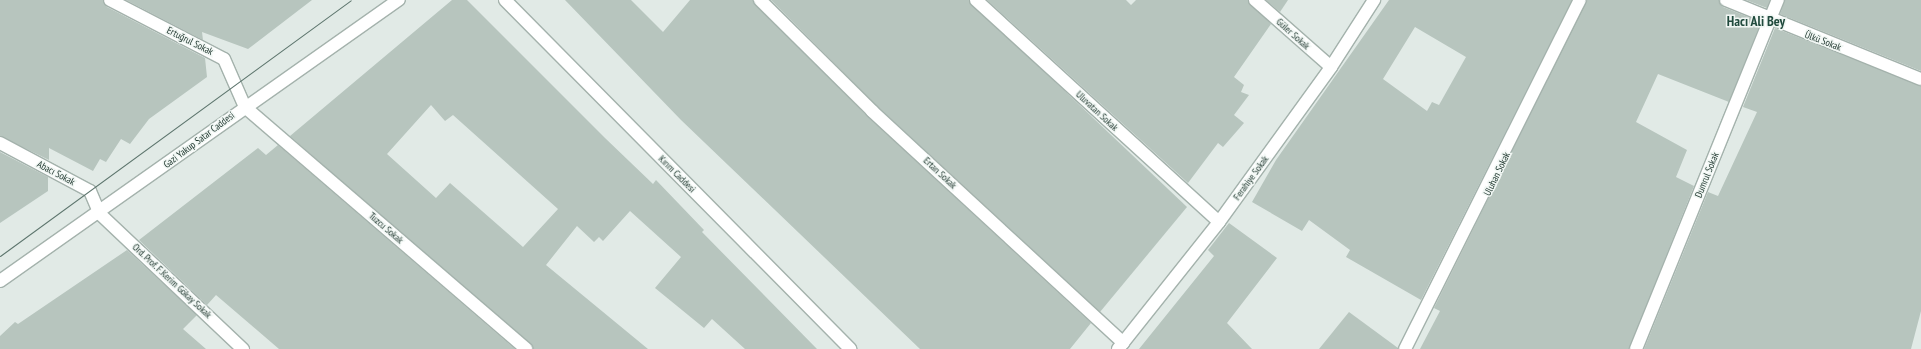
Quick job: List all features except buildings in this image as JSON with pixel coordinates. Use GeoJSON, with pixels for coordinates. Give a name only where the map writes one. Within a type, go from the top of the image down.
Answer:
{"type":"FeatureCollection","features":[{"type":"Feature","properties":{"kind":"street","name":"Ertuğrul Sokak"},"geometry":{"type":"LineString","coordinates":[[110,0],[224,58],[245,107]]}},
{"type":"Feature","properties":{"kind":"street","name":"Gazi Yakup Satar Caddesi"},"geometry":{"type":"LineString","coordinates":[[0,281],[100,214],[245,107],[399,0]]}},
{"type":"Feature","properties":{"kind":"street","name":"Kırım Caddesi"},"geometry":{"type":"LineString","coordinates":[[505,0],[850,349]]}},
{"type":"Feature","properties":{"kind":"street","name":"Ertan Sokak"},"geometry":{"type":"LineString","coordinates":[[760,0],[872,111],[1121,346]]}},
{"type":"Feature","properties":{"kind":"street","name":"Uluvatan Sokak"},"geometry":{"type":"LineString","coordinates":[[976,0],[1219,222]]}},
{"type":"Feature","properties":{"kind":"street","name":"Güler Sokak"},"geometry":{"type":"LineString","coordinates":[[1255,0],[1331,67]]}},
{"type":"Feature","properties":{"kind":"street","name":"Ferahiye Sokak"},"geometry":{"type":"LineString","coordinates":[[1121,346],[1219,222],[1331,67],[1374,0]]}},
{"type":"Feature","properties":{"kind":"street"},"geometry":{"type":"LineString","coordinates":[[1405,349],[1580,0]]}},
{"type":"Feature","properties":{"kind":"street","name":"Uluhan Sokak"},"geometry":{"type":"LineString","coordinates":[[1412,349],[1580,0]]}},
{"type":"Feature","properties":{"kind":"street","name":"Ülkü Sokak"},"geometry":{"type":"LineString","coordinates":[[1726,0],[1770,20],[1921,79]]}},
{"type":"Feature","properties":{"kind":"street","name":"Dumrul Sokak"},"geometry":{"type":"LineString","coordinates":[[1636,349],[1778,0]]}},
{"type":"Feature","properties":{"kind":"street","name":"Tuzcu Sokak"},"geometry":{"type":"LineString","coordinates":[[245,107],[526,349]]}},
{"type":"Feature","properties":{"kind":"street","name":"Abacı Sokak"},"geometry":{"type":"LineString","coordinates":[[0,143],[90,191],[100,214]]}},
{"type":"Feature","properties":{"kind":"street","name":"Ord. Prof. F.Kerim Gökay Sokak"},"geometry":{"type":"LineString","coordinates":[[100,214],[243,349]]}},
{"type":"Feature","properties":{"kind":"tram line"},"geometry":{"type":"LineString","coordinates":[[0,256],[351,0]]}},
{"type":"Feature","properties":{"kind":"district","name":"Hacı Ali Bey"},"geometry":{"type":"Point","coordinates":[1756,21]}}]}
